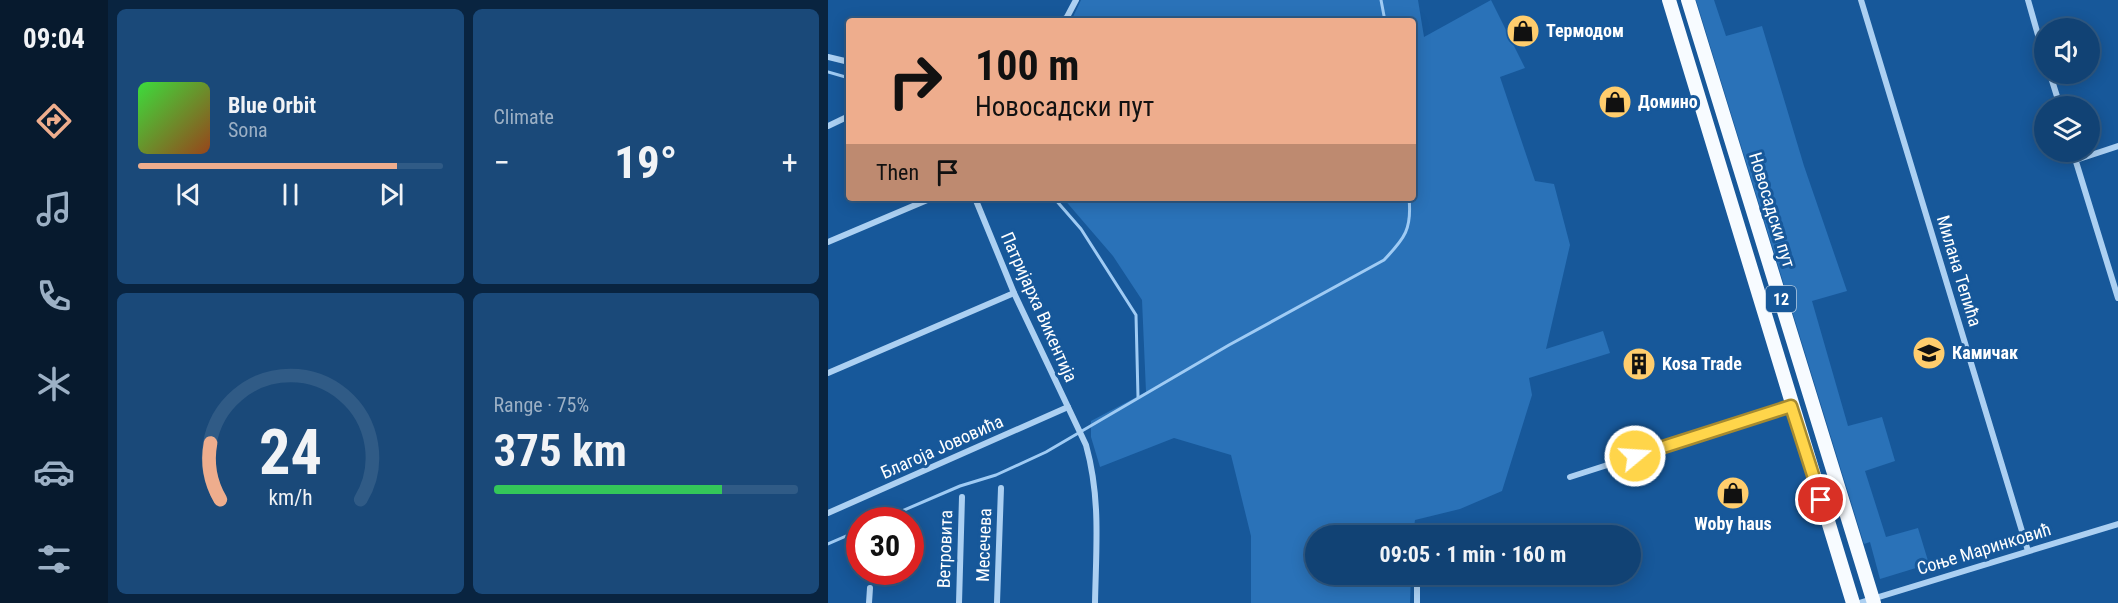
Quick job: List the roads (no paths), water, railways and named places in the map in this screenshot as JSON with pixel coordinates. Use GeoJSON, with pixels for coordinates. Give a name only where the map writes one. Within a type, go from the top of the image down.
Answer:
{"type":"FeatureCollection","features":[{"type":"Feature","properties":{"kind":"main road","name":"12"},"geometry":{"type":"LineString","coordinates":[[1669,0],[1791,406],[1853,603]]}},
{"type":"Feature","properties":{"kind":"main road","name":"Новосадски пут"},"geometry":{"type":"LineString","coordinates":[[1688,0],[1874,601]]}},
{"type":"Feature","properties":{"kind":"street"},"geometry":{"type":"LineString","coordinates":[[1066,18],[1076,0]]}},
{"type":"Feature","properties":{"kind":"street","name":"Милана Тепића"},"geometry":{"type":"LineString","coordinates":[[1861,0],[2028,551]]}},
{"type":"Feature","properties":{"kind":"street"},"geometry":{"type":"LineString","coordinates":[[2028,0],[2034,21]]}},
{"type":"Feature","properties":{"kind":"street"},"geometry":{"type":"LineString","coordinates":[[828,57],[846,61]]}},
{"type":"Feature","properties":{"kind":"street"},"geometry":{"type":"LineString","coordinates":[[828,126],[846,117]]}},
{"type":"Feature","properties":{"kind":"street"},"geometry":{"type":"LineString","coordinates":[[2100,152],[2118,146]]}},
{"type":"Feature","properties":{"kind":"street"},"geometry":{"type":"LineString","coordinates":[[2077,162],[2118,298]]}},
{"type":"Feature","properties":{"kind":"street"},"geometry":{"type":"LineString","coordinates":[[828,242],[925,201]]}},
{"type":"Feature","properties":{"kind":"street","name":"Патријарха Викентија"},"geometry":{"type":"LineString","coordinates":[[976,201],[1014,293],[1082,436],[1093,469],[1097,498],[1095,603]]}},
{"type":"Feature","properties":{"kind":"street"},"geometry":{"type":"LineString","coordinates":[[828,373],[1014,293]]}},
{"type":"Feature","properties":{"kind":"street"},"geometry":{"type":"LineString","coordinates":[[1570,477],[1791,406]]}},
{"type":"Feature","properties":{"kind":"street","name":"Благоја Јововића"},"geometry":{"type":"LineString","coordinates":[[828,513],[1068,407]]}},
{"type":"Feature","properties":{"kind":"street","name":"Месечева"},"geometry":{"type":"LineString","coordinates":[[997,603],[1001,488]]}},
{"type":"Feature","properties":{"kind":"street","name":"Ветровита"},"geometry":{"type":"LineString","coordinates":[[959,603],[962,497]]}},
{"type":"Feature","properties":{"kind":"street","name":"Соње Маринковић"},"geometry":{"type":"LineString","coordinates":[[1859,603],[1874,601],[2118,524]]}},
{"type":"Feature","properties":{"kind":"street"},"geometry":{"type":"LineString","coordinates":[[1417,585],[1418,603]]}},
{"type":"Feature","properties":{"kind":"street"},"geometry":{"type":"LineString","coordinates":[[869,603],[870,588]]}},
{"type":"Feature","properties":{"kind":"waterway"},"geometry":{"type":"LineString","coordinates":[[1381,0],[1384,18]]}},
{"type":"Feature","properties":{"kind":"waterway"},"geometry":{"type":"LineString","coordinates":[[828,72],[846,77]]}},
{"type":"Feature","properties":{"kind":"waterway"},"geometry":{"type":"LineString","coordinates":[[1057,201],[1081,229],[1136,315],[1138,397]]}},
{"type":"Feature","properties":{"kind":"waterway"},"geometry":{"type":"LineString","coordinates":[[911,507],[960,486],[996,475],[1046,452],[1229,345],[1384,260],[1406,232],[1409,201]]}},
{"type":"Feature","properties":{"kind":"waterway"},"geometry":{"type":"LineString","coordinates":[[828,544],[846,536]]}},
{"type":"Feature","properties":{"kind":"place","name":"Термодом"},"geometry":{"type":"Point","coordinates":[1523,31]}},
{"type":"Feature","properties":{"kind":"place","name":"Домино"},"geometry":{"type":"Point","coordinates":[1615,102]}},
{"type":"Feature","properties":{"kind":"place","name":"Камичак"},"geometry":{"type":"Point","coordinates":[1929,353]}},
{"type":"Feature","properties":{"kind":"place","name":"Kosa Trade"},"geometry":{"type":"Point","coordinates":[1639,364]}},
{"type":"Feature","properties":{"kind":"place","name":"Woby haus"},"geometry":{"type":"Point","coordinates":[1733,493]}}]}
